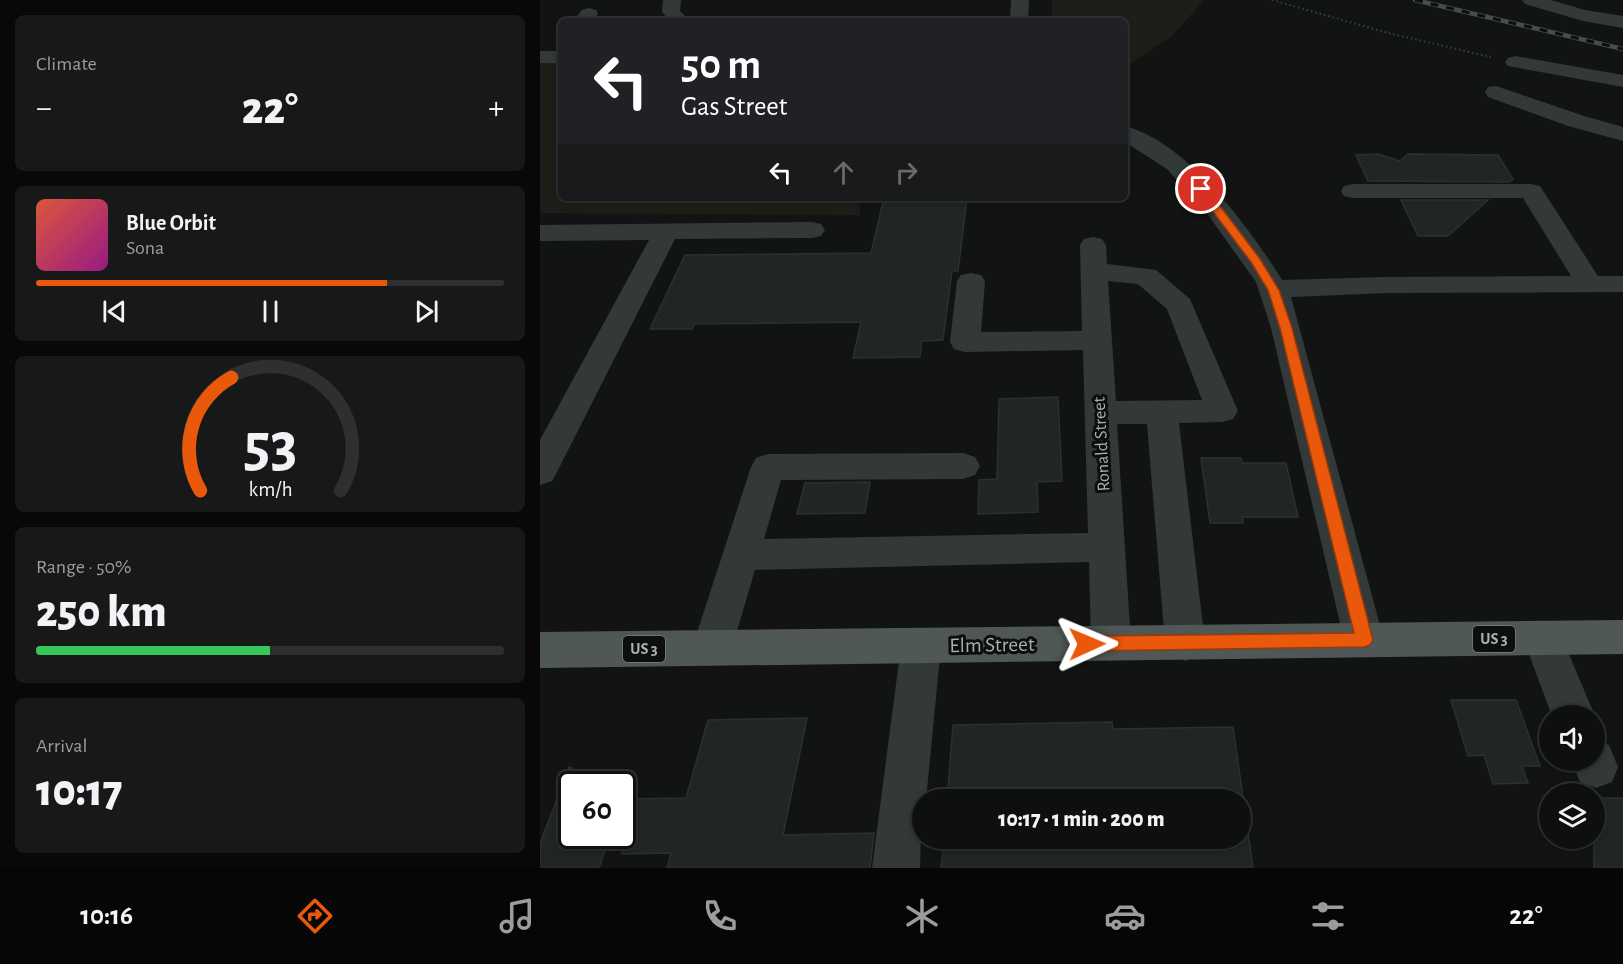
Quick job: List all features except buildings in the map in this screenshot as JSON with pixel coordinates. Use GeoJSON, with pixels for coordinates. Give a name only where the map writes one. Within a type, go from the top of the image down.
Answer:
{"type":"FeatureCollection","features":[{"type":"Feature","properties":{"kind":"main road","name":"Elm Street"},"geometry":{"type":"LineString","coordinates":[[540,651],[1623,637]]}},
{"type":"Feature","properties":{"kind":"street"},"geometry":{"type":"LineString","coordinates":[[672,0],[671,12],[678,18]]}},
{"type":"Feature","properties":{"kind":"street"},"geometry":{"type":"LineString","coordinates":[[1019,18],[1020,0]]}},
{"type":"Feature","properties":{"kind":"street"},"geometry":{"type":"LineString","coordinates":[[1531,0],[1558,4],[1623,22]]}},
{"type":"Feature","properties":{"kind":"street"},"geometry":{"type":"LineString","coordinates":[[540,57],[558,57]]}},
{"type":"Feature","properties":{"kind":"street"},"geometry":{"type":"LineString","coordinates":[[1515,62],[1623,81]]}},
{"type":"Feature","properties":{"kind":"street"},"geometry":{"type":"LineString","coordinates":[[1496,92],[1576,121],[1623,134]]}},
{"type":"Feature","properties":{"kind":"street"},"geometry":{"type":"LineString","coordinates":[[1128,134],[1156,148],[1201,189],[1256,261],[1274,290],[1286,328],[1364,640]]}},
{"type":"Feature","properties":{"kind":"street"},"geometry":{"type":"LineString","coordinates":[[1353,191],[1531,191],[1590,284]]}},
{"type":"Feature","properties":{"kind":"street"},"geometry":{"type":"LineString","coordinates":[[540,234],[812,230]]}},
{"type":"Feature","properties":{"kind":"street"},"geometry":{"type":"LineString","coordinates":[[540,472],[666,232]]}},
{"type":"Feature","properties":{"kind":"street","name":"Ronald Street"},"geometry":{"type":"LineString","coordinates":[[1111,643],[1094,258],[1146,276],[1180,305],[1222,411],[1162,412]]}},
{"type":"Feature","properties":{"kind":"street"},"geometry":{"type":"LineString","coordinates":[[971,281],[965,342],[1097,340]]}},
{"type":"Feature","properties":{"kind":"street"},"geometry":{"type":"LineString","coordinates":[[1274,290],[1386,285],[1623,284]]}},
{"type":"Feature","properties":{"kind":"street"},"geometry":{"type":"LineString","coordinates":[[1100,413],[1162,412],[1185,643]]}},
{"type":"Feature","properties":{"kind":"street"},"geometry":{"type":"LineString","coordinates":[[712,648],[768,467],[963,466]]}},
{"type":"Feature","properties":{"kind":"street"},"geometry":{"type":"LineString","coordinates":[[741,555],[1106,547]]}},
{"type":"Feature","properties":{"kind":"street"},"geometry":{"type":"LineString","coordinates":[[1543,638],[1570,705]]}},
{"type":"Feature","properties":{"kind":"street"},"geometry":{"type":"LineString","coordinates":[[896,868],[921,646]]}},
{"type":"Feature","properties":{"kind":"path"},"geometry":{"type":"LineString","coordinates":[[1272,0],[1388,33],[1515,62]]}},
{"type":"Feature","properties":{"kind":"shaded area"},"geometry":{"type":"Polygon","coordinates":[[[1052,0],[1204,0],[1173,35],[1130,64],[1128,64],[1128,18],[1052,18],[1052,0]]]}},
{"type":"Feature","properties":{"kind":"shaded area"},"geometry":{"type":"Polygon","coordinates":[[[540,62],[558,63],[558,201],[859,201],[860,215],[540,213],[540,62]]]}},
{"type":"Feature","properties":{"kind":"railway"},"geometry":{"type":"LineString","coordinates":[[1415,0],[1623,49]]}},
{"type":"Feature","properties":{"kind":"route"},"geometry":{"type":"LineString","coordinates":[[1087,644],[1364,640],[1286,328],[1274,290],[1256,261],[1201,189]]}}]}
